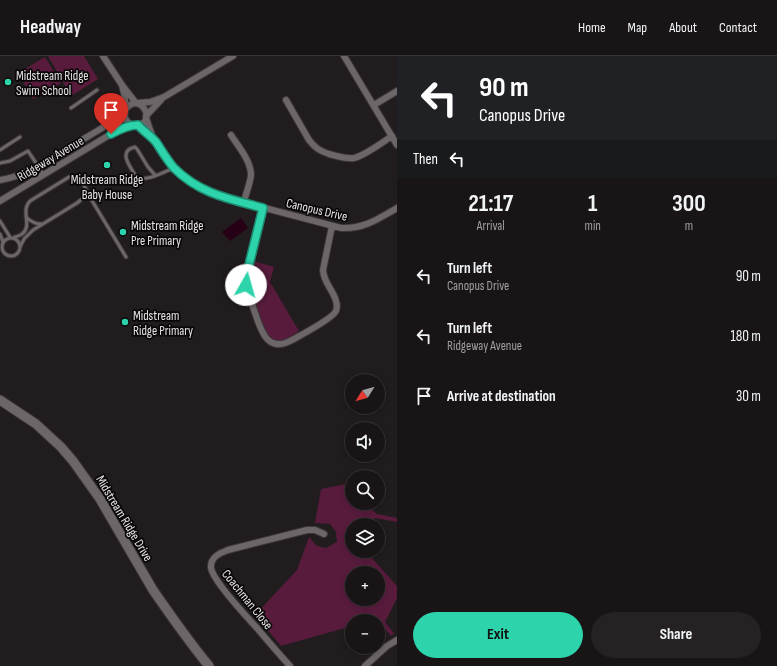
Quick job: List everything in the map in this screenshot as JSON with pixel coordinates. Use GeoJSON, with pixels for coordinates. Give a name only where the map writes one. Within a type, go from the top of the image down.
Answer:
{"type":"FeatureCollection","features":[{"type":"Feature","properties":{"kind":"street"},"geometry":{"type":"LineString","coordinates":[[103,56],[122,85],[137,103],[144,106],[147,112],[146,117]]}},
{"type":"Feature","properties":{"kind":"street"},"geometry":{"type":"LineString","coordinates":[[125,110],[130,104],[156,100],[164,97],[233,56]]}},
{"type":"Feature","properties":{"kind":"street"},"geometry":{"type":"LineString","coordinates":[[344,56],[397,145]]}},
{"type":"Feature","properties":{"kind":"street"},"geometry":{"type":"LineString","coordinates":[[122,85],[125,96],[125,119],[130,124],[136,125],[144,121],[164,97]]}},
{"type":"Feature","properties":{"kind":"street"},"geometry":{"type":"LineString","coordinates":[[374,105],[397,91]]}},
{"type":"Feature","properties":{"kind":"street"},"geometry":{"type":"LineString","coordinates":[[286,100],[313,146],[321,151],[343,158],[354,158],[392,136]]}},
{"type":"Feature","properties":{"kind":"street","name":"Ridgeway Avenue"},"geometry":{"type":"LineString","coordinates":[[0,180],[20,175],[38,166],[110,123],[125,110]]}},
{"type":"Feature","properties":{"kind":"street","name":"Canopus Drive"},"geometry":{"type":"LineString","coordinates":[[146,117],[155,141],[174,168],[191,182],[216,195],[332,226],[348,228],[361,226],[374,221],[397,208]]}},
{"type":"Feature","properties":{"kind":"street","name":"Ridgeway Avenue"},"geometry":{"type":"LineString","coordinates":[[0,201],[111,134],[123,128],[136,125]]}},
{"type":"Feature","properties":{"kind":"street","name":"Canopus Drive"},"geometry":{"type":"LineString","coordinates":[[136,125],[155,141]]}},
{"type":"Feature","properties":{"kind":"street"},"geometry":{"type":"LineString","coordinates":[[231,135],[247,160],[250,169],[250,180],[244,202]]}},
{"type":"Feature","properties":{"kind":"street"},"geometry":{"type":"LineString","coordinates":[[263,208],[246,280],[248,291],[261,329],[267,339],[275,344],[280,345],[292,340],[329,318],[336,310],[336,302],[326,283],[322,270],[332,226]]}},
{"type":"Feature","properties":{"kind":"street","name":"Midstream Ridge Drive"},"geometry":{"type":"LineString","coordinates":[[0,400],[36,424],[57,443],[73,461],[100,499],[162,604],[209,666]]}},
{"type":"Feature","properties":{"kind":"street","name":"Coachman Close"},"geometry":{"type":"LineString","coordinates":[[290,666],[225,592],[213,573],[211,564],[215,556],[228,550],[307,530],[315,530],[324,534]]}},
{"type":"Feature","properties":{"kind":"street"},"geometry":{"type":"LineString","coordinates":[[366,666],[387,646],[397,640]]}},
{"type":"Feature","properties":{"kind":"lane"},"geometry":{"type":"LineString","coordinates":[[71,108],[97,90]]}},
{"type":"Feature","properties":{"kind":"lane"},"geometry":{"type":"LineString","coordinates":[[0,150],[20,137]]}},
{"type":"Feature","properties":{"kind":"lane"},"geometry":{"type":"LineString","coordinates":[[155,175],[148,167],[137,149],[134,147],[128,149],[126,152],[126,159],[137,178],[144,179],[155,175],[174,168]]}},
{"type":"Feature","properties":{"kind":"lane"},"geometry":{"type":"LineString","coordinates":[[0,163],[10,161],[28,151],[44,175]]}},
{"type":"Feature","properties":{"kind":"lane"},"geometry":{"type":"LineString","coordinates":[[2,244],[7,238],[20,235],[25,231],[27,226],[26,207],[30,202],[69,177],[75,176],[83,185],[126,257]]}},
{"type":"Feature","properties":{"kind":"lane"},"geometry":{"type":"LineString","coordinates":[[0,254],[15,255],[27,235],[77,203],[88,194]]}},
{"type":"Feature","properties":{"kind":"lane"},"geometry":{"type":"LineString","coordinates":[[26,217],[31,222],[42,224]]}},
{"type":"Feature","properties":{"kind":"lane"},"geometry":{"type":"LineString","coordinates":[[0,221],[12,238],[17,240],[20,247]]}},
{"type":"Feature","properties":{"kind":"lane"},"geometry":{"type":"LineString","coordinates":[[0,234],[2,244],[1,248],[5,254]]}},
{"type":"Feature","properties":{"kind":"shaded area"},"geometry":{"type":"Polygon","coordinates":[[[48,56],[84,56],[98,79],[71,96],[48,56]]]}},
{"type":"Feature","properties":{"kind":"shaded area"},"geometry":{"type":"Polygon","coordinates":[[[45,57],[61,83],[33,99],[18,73],[45,57]]]}},
{"type":"Feature","properties":{"kind":"shaded area"},"geometry":{"type":"Polygon","coordinates":[[[241,218],[248,228],[230,241],[222,232],[241,218]]]}},
{"type":"Feature","properties":{"kind":"shaded area"},"geometry":{"type":"Polygon","coordinates":[[[253,261],[274,267],[270,282],[299,331],[286,339],[274,339],[265,331],[248,276],[253,261]]]}},
{"type":"Feature","properties":{"kind":"shaded area"},"geometry":{"type":"Polygon","coordinates":[[[345,484],[345,510],[372,510],[377,514],[397,518],[397,522],[385,520],[385,518],[345,518],[345,558],[372,558],[379,566],[345,566],[345,606],[385,606],[385,573],[397,586],[397,598],[385,622],[385,614],[345,614],[345,628],[281,646],[255,615],[297,570],[309,537],[317,546],[326,548],[337,542],[336,532],[330,524],[315,523],[321,489],[345,484]]]}},
{"type":"Feature","properties":{"kind":"shaded area"},"geometry":{"type":"Polygon","coordinates":[[[385,622],[394,633],[391,636],[385,629],[385,622]]]}},
{"type":"Feature","properties":{"kind":"place","name":"Midstream Ridge Swim School"},"geometry":{"type":"Point","coordinates":[8,82]}},
{"type":"Feature","properties":{"kind":"place","name":"Midstream Ridge Baby House"},"geometry":{"type":"Point","coordinates":[107,165]}},
{"type":"Feature","properties":{"kind":"place","name":"Midstream Ridge Pre Primary"},"geometry":{"type":"Point","coordinates":[123,232]}},
{"type":"Feature","properties":{"kind":"place","name":"Midstream Ridge Primary"},"geometry":{"type":"Point","coordinates":[125,322]}},
{"type":"Feature","properties":{"kind":"route"},"geometry":{"type":"LineString","coordinates":[[111,134],[123,128],[138,125],[155,141],[174,168],[191,182],[216,195],[263,208],[246,277],[246,285]]}}]}
